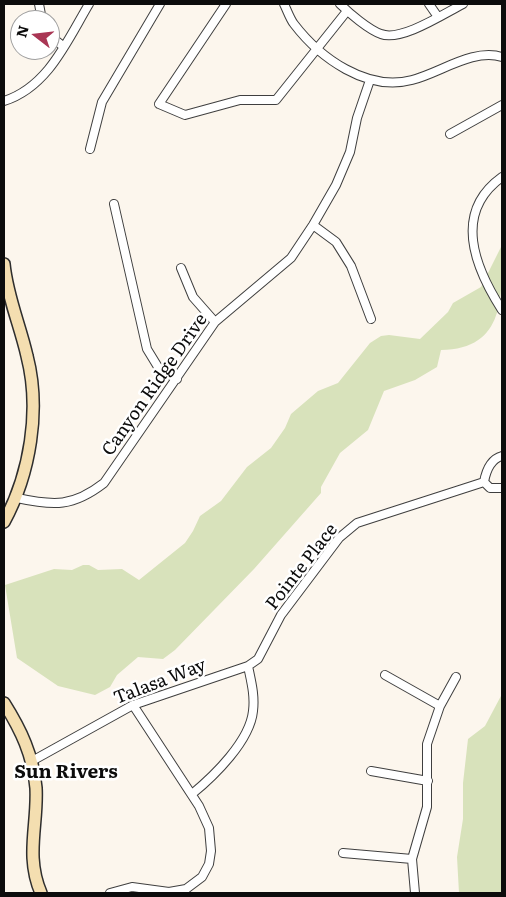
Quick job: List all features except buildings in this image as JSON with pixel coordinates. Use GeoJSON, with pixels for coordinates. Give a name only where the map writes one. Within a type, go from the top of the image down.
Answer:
{"type":"FeatureCollection","features":[{"type":"Feature","properties":{"kind":"street"},"geometry":{"type":"LineString","coordinates":[[4,101],[35,84],[52,66],[89,4]]}},
{"type":"Feature","properties":{"kind":"street"},"geometry":{"type":"LineString","coordinates":[[90,149],[102,102],[160,4]]}},
{"type":"Feature","properties":{"kind":"street"},"geometry":{"type":"LineString","coordinates":[[226,4],[159,104],[185,115],[240,100],[276,100],[347,11]]}},
{"type":"Feature","properties":{"kind":"street"},"geometry":{"type":"LineString","coordinates":[[284,4],[293,24],[318,49],[343,67],[370,80],[394,83],[411,80],[479,56],[502,57]]}},
{"type":"Feature","properties":{"kind":"street"},"geometry":{"type":"LineString","coordinates":[[340,4],[381,35],[400,35],[463,4]]}},
{"type":"Feature","properties":{"kind":"street"},"geometry":{"type":"LineString","coordinates":[[429,4],[438,17]]}},
{"type":"Feature","properties":{"kind":"street"},"geometry":{"type":"LineString","coordinates":[[60,44],[64,47]]}},
{"type":"Feature","properties":{"kind":"street","name":"Canyon Ridge Drive"},"geometry":{"type":"LineString","coordinates":[[17,498],[57,504],[87,496],[104,483],[215,322],[291,258],[313,225],[336,184],[350,152],[357,118],[370,80]]}},
{"type":"Feature","properties":{"kind":"street"},"geometry":{"type":"LineString","coordinates":[[450,134],[502,105]]}},
{"type":"Feature","properties":{"kind":"street"},"geometry":{"type":"LineString","coordinates":[[502,177],[494,182],[477,208],[471,235],[485,278],[502,310]]}},
{"type":"Feature","properties":{"kind":"street"},"geometry":{"type":"LineString","coordinates":[[114,204],[147,349],[158,367],[177,379]]}},
{"type":"Feature","properties":{"kind":"street"},"geometry":{"type":"LineString","coordinates":[[313,225],[336,242],[346,258],[371,319]]}},
{"type":"Feature","properties":{"kind":"street"},"geometry":{"type":"LineString","coordinates":[[4,264],[5,287],[28,356],[31,378],[31,431],[26,467],[17,498],[4,522]]}},
{"type":"Feature","properties":{"kind":"street"},"geometry":{"type":"LineString","coordinates":[[181,268],[193,297],[215,322]]}},
{"type":"Feature","properties":{"kind":"street"},"geometry":{"type":"LineString","coordinates":[[502,456],[496,458],[490,465],[484,482],[490,488],[502,488]]}},
{"type":"Feature","properties":{"kind":"street","name":"Pointe Place"},"geometry":{"type":"LineString","coordinates":[[248,666],[258,659],[282,615],[339,538],[348,530],[358,523],[484,482]]}},
{"type":"Feature","properties":{"kind":"street"},"geometry":{"type":"LineString","coordinates":[[192,794],[223,763],[248,730],[254,709],[253,684],[248,666]]}},
{"type":"Feature","properties":{"kind":"street","name":"Talasa Way"},"geometry":{"type":"LineString","coordinates":[[32,760],[133,706],[248,666]]}},
{"type":"Feature","properties":{"kind":"street"},"geometry":{"type":"LineString","coordinates":[[385,675],[440,706]]}},
{"type":"Feature","properties":{"kind":"street"},"geometry":{"type":"LineString","coordinates":[[415,893],[412,859],[427,807],[427,744],[440,706],[456,677]]}},
{"type":"Feature","properties":{"kind":"street"},"geometry":{"type":"LineString","coordinates":[[4,703],[21,730],[32,760],[36,789],[31,852],[41,893]]}},
{"type":"Feature","properties":{"kind":"street"},"geometry":{"type":"LineString","coordinates":[[110,893],[132,887],[181,891],[191,887],[202,877],[210,858],[211,836],[208,822],[192,794],[133,706]]}},
{"type":"Feature","properties":{"kind":"street"},"geometry":{"type":"LineString","coordinates":[[371,771],[428,781]]}},
{"type":"Feature","properties":{"kind":"street"},"geometry":{"type":"LineString","coordinates":[[344,853],[412,859]]}},
{"type":"Feature","properties":{"kind":"green space"},"geometry":{"type":"Polygon","coordinates":[[[502,245],[500,300],[496,316],[489,330],[478,340],[462,347],[441,350],[437,367],[415,380],[384,391],[368,430],[340,453],[321,487],[321,493],[254,569],[175,650],[163,659],[138,657],[117,675],[110,687],[95,695],[58,686],[17,658],[5,585],[54,569],[72,570],[83,565],[89,565],[98,570],[122,569],[139,580],[185,543],[200,516],[221,501],[247,467],[271,448],[285,428],[291,414],[318,391],[338,383],[370,343],[381,336],[389,335],[420,339],[448,312],[453,303],[481,287],[502,245]]]}},
{"type":"Feature","properties":{"kind":"green space"},"geometry":{"type":"Polygon","coordinates":[[[502,694],[502,893],[459,893],[457,857],[463,819],[463,783],[468,739],[485,726],[502,694]]]}},
{"type":"Feature","properties":{"kind":"district","name":"Sun Rivers"},"geometry":{"type":"Point","coordinates":[66,772]}}]}
